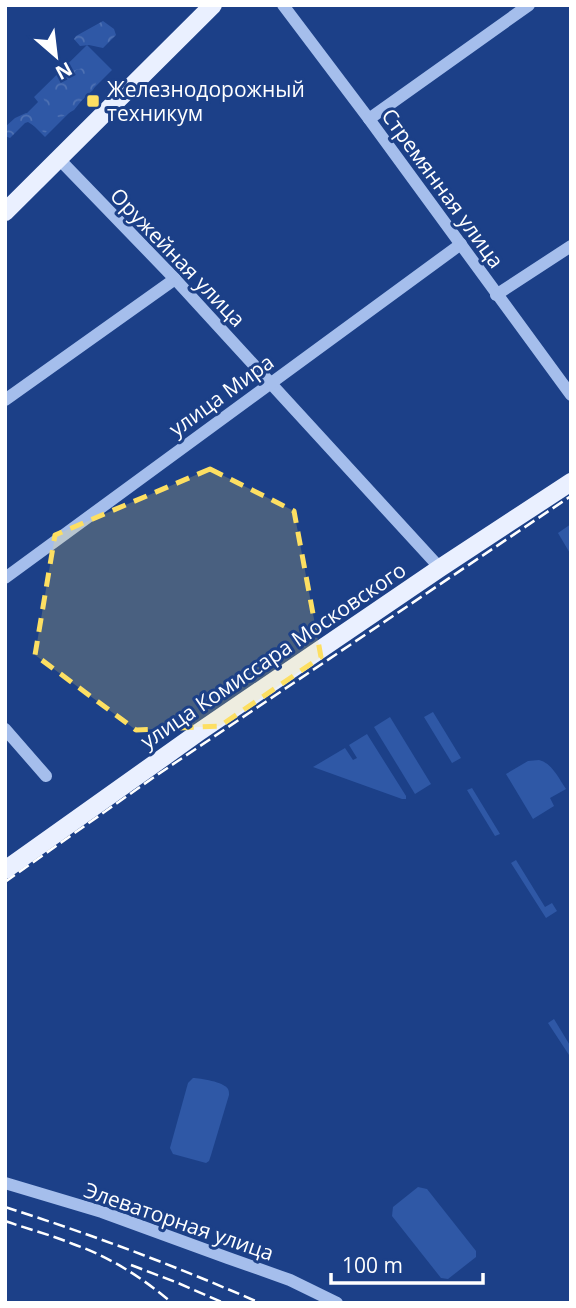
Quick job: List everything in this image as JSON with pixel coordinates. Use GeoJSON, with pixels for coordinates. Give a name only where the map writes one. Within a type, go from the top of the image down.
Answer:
{"type":"FeatureCollection","features":[{"type":"Feature","properties":{"kind":"main road"},"geometry":{"type":"LineString","coordinates":[[5,212],[213,5]]}},
{"type":"Feature","properties":{"kind":"main road","name":"улица Комиссара Московского"},"geometry":{"type":"LineString","coordinates":[[5,870],[210,724],[571,482]]}},
{"type":"Feature","properties":{"kind":"street","name":"Стремянная улица"},"geometry":{"type":"LineString","coordinates":[[283,5],[571,395]]}},
{"type":"Feature","properties":{"kind":"street"},"geometry":{"type":"LineString","coordinates":[[369,119],[530,5]]}},
{"type":"Feature","properties":{"kind":"street","name":"Оружейная улица"},"geometry":{"type":"LineString","coordinates":[[59,159],[175,279],[440,568]]}},
{"type":"Feature","properties":{"kind":"street","name":"улица Мира"},"geometry":{"type":"LineString","coordinates":[[5,578],[461,244]]}},
{"type":"Feature","properties":{"kind":"street"},"geometry":{"type":"LineString","coordinates":[[496,295],[571,246]]}},
{"type":"Feature","properties":{"kind":"street"},"geometry":{"type":"LineString","coordinates":[[5,400],[175,279]]}},
{"type":"Feature","properties":{"kind":"street"},"geometry":{"type":"LineString","coordinates":[[5,730],[46,776]]}},
{"type":"Feature","properties":{"kind":"street","name":"Элеваторная улица"},"geometry":{"type":"LineString","coordinates":[[5,1183],[102,1212],[290,1280],[337,1303]]}},
{"type":"Feature","properties":{"kind":"highlighted area"},"geometry":{"type":"Polygon","coordinates":[[[210,469],[294,511],[321,657],[220,726],[136,730],[35,655],[55,535],[210,469]]]}},
{"type":"Feature","properties":{"kind":"green space"},"geometry":{"type":"Polygon","coordinates":[[[103,21],[114,29],[116,35],[103,48],[80,46],[74,39],[76,36],[103,21]]]}},
{"type":"Feature","properties":{"kind":"green space"},"geometry":{"type":"Polygon","coordinates":[[[87,45],[112,70],[45,137],[24,116],[38,102],[34,97],[87,45]]]}},
{"type":"Feature","properties":{"kind":"green space"},"geometry":{"type":"Polygon","coordinates":[[[83,68],[94,71],[98,79],[93,90],[74,110],[60,118],[48,107],[42,93],[60,77],[83,68]]]}},
{"type":"Feature","properties":{"kind":"green space"},"geometry":{"type":"Polygon","coordinates":[[[26,113],[45,117],[50,122],[50,128],[45,133],[28,122],[10,138],[5,136],[5,127],[26,113]]]}},
{"type":"Feature","properties":{"kind":"green space"},"geometry":{"type":"Polygon","coordinates":[[[571,524],[571,555],[558,533],[571,524]]]}},
{"type":"Feature","properties":{"kind":"green space"},"geometry":{"type":"Polygon","coordinates":[[[433,712],[461,758],[452,763],[424,717],[433,712]]]}},
{"type":"Feature","properties":{"kind":"green space"},"geometry":{"type":"Polygon","coordinates":[[[390,717],[431,784],[415,794],[374,727],[390,717]]]}},
{"type":"Feature","properties":{"kind":"green space"},"geometry":{"type":"Polygon","coordinates":[[[367,734],[406,799],[313,767],[345,748],[353,760],[357,758],[349,745],[367,734]]]}},
{"type":"Feature","properties":{"kind":"green space"},"geometry":{"type":"Polygon","coordinates":[[[539,760],[551,768],[566,789],[550,798],[554,806],[533,819],[506,774],[528,761],[539,760]]]}},
{"type":"Feature","properties":{"kind":"green space"},"geometry":{"type":"Polygon","coordinates":[[[472,788],[500,834],[495,836],[467,790],[472,788]]]}},
{"type":"Feature","properties":{"kind":"green space"},"geometry":{"type":"Polygon","coordinates":[[[516,860],[545,907],[552,903],[557,911],[546,918],[511,863],[516,860]]]}},
{"type":"Feature","properties":{"kind":"green space"},"geometry":{"type":"Polygon","coordinates":[[[554,1019],[571,1047],[571,1058],[548,1023],[554,1019]]]}},
{"type":"Feature","properties":{"kind":"green space"},"geometry":{"type":"Polygon","coordinates":[[[193,1078],[217,1082],[229,1092],[211,1155],[206,1163],[173,1154],[170,1148],[188,1083],[193,1078]]]}},
{"type":"Feature","properties":{"kind":"green space"},"geometry":{"type":"Polygon","coordinates":[[[418,1187],[427,1189],[476,1251],[476,1257],[448,1279],[441,1278],[392,1216],[393,1207],[418,1187]]]}},
{"type":"Feature","properties":{"kind":"railway"},"geometry":{"type":"LineString","coordinates":[[5,882],[157,775],[571,496]]}},
{"type":"Feature","properties":{"kind":"railway"},"geometry":{"type":"LineString","coordinates":[[5,1207],[134,1252],[260,1303]]}},
{"type":"Feature","properties":{"kind":"railway"},"geometry":{"type":"LineString","coordinates":[[5,1221],[100,1255],[138,1277],[172,1303]]}},
{"type":"Feature","properties":{"kind":"railway"},"geometry":{"type":"LineString","coordinates":[[131,1265],[224,1303]]}},
{"type":"Feature","properties":{"kind":"place","name":"Железнодорожный техникум"},"geometry":{"type":"Point","coordinates":[93,101]}}]}
